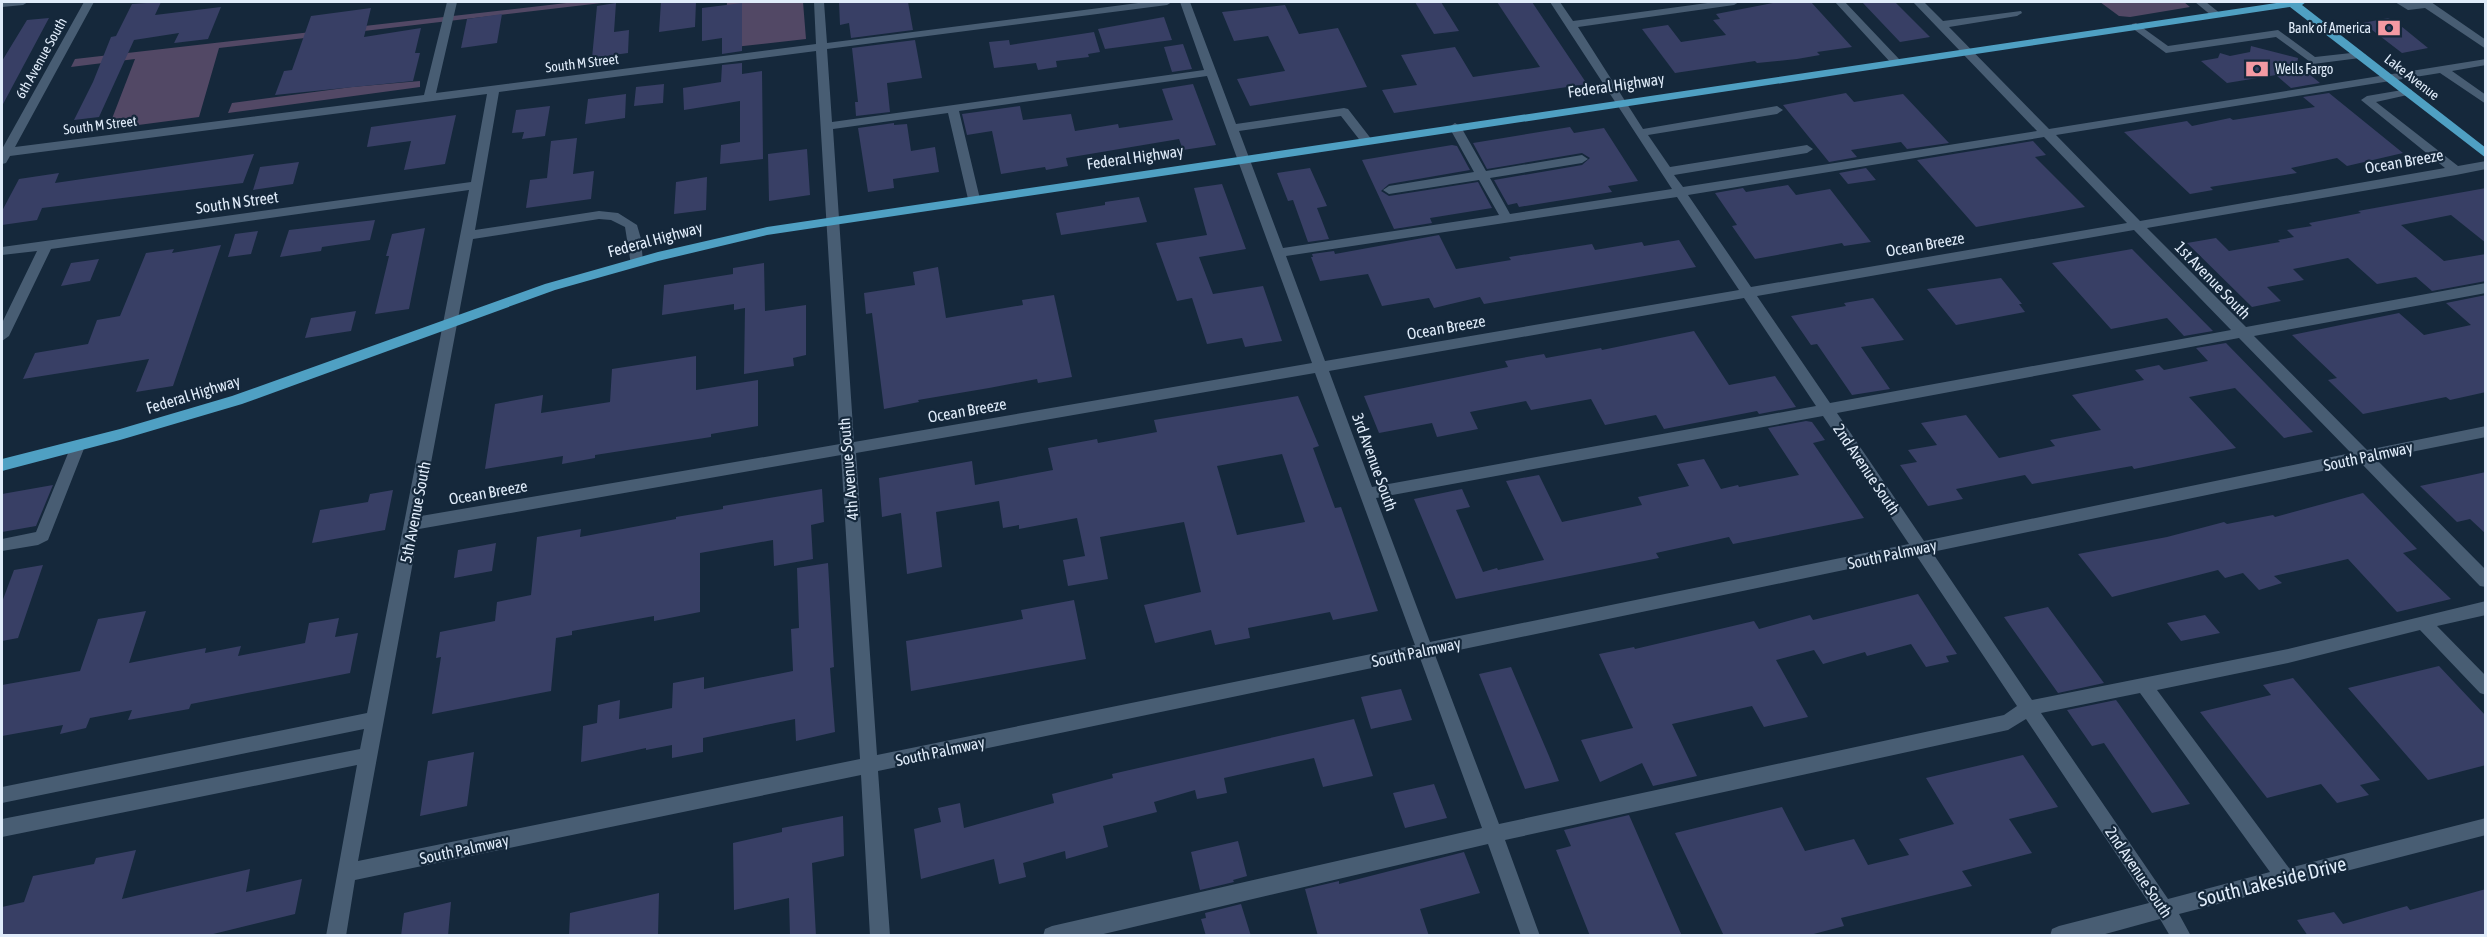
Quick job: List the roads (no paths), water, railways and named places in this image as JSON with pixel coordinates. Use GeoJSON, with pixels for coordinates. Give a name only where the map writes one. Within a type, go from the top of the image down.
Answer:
{"type":"FeatureCollection","features":[{"type":"Feature","properties":{"kind":"main road","name":"Federal Highway"},"geometry":{"type":"LineString","coordinates":[[2,465],[78,446],[236,400],[527,295],[636,262],[716,242],[833,220],[2295,2]]}},
{"type":"Feature","properties":{"kind":"main road","name":"Lake Avenue"},"geometry":{"type":"LineString","coordinates":[[2295,2],[2486,154]]}},
{"type":"Feature","properties":{"kind":"street"},"geometry":{"type":"LineString","coordinates":[[2,4],[23,2]]}},
{"type":"Feature","properties":{"kind":"street","name":"6th Avenue South"},"geometry":{"type":"LineString","coordinates":[[3,156],[89,2]]}},
{"type":"Feature","properties":{"kind":"street"},"geometry":{"type":"LineString","coordinates":[[429,98],[453,2]]}},
{"type":"Feature","properties":{"kind":"street","name":"4th Avenue South"},"geometry":{"type":"LineString","coordinates":[[819,2],[845,431],[848,448],[880,936]]}},
{"type":"Feature","properties":{"kind":"street","name":"South M Street"},"geometry":{"type":"LineString","coordinates":[[3,156],[494,89],[1167,2]]}},
{"type":"Feature","properties":{"kind":"street","name":"3rd Avenue South"},"geometry":{"type":"LineString","coordinates":[[1185,2],[1531,936]]}},
{"type":"Feature","properties":{"kind":"street","name":"2nd Avenue South"},"geometry":{"type":"LineString","coordinates":[[1555,2],[1666,172],[2182,936]]}},
{"type":"Feature","properties":{"kind":"street"},"geometry":{"type":"LineString","coordinates":[[1571,25],[1734,2]]}},
{"type":"Feature","properties":{"kind":"street"},"geometry":{"type":"LineString","coordinates":[[1840,2],[1895,61]]}},
{"type":"Feature","properties":{"kind":"street","name":"1st Avenue South"},"geometry":{"type":"LineString","coordinates":[[1918,2],[2486,581]]}},
{"type":"Feature","properties":{"kind":"street"},"geometry":{"type":"LineString","coordinates":[[2200,2],[2216,14]]}},
{"type":"Feature","properties":{"kind":"street"},"geometry":{"type":"LineString","coordinates":[[2400,2],[2408,7],[2427,4],[2486,46]]}},
{"type":"Feature","properties":{"kind":"street"},"geometry":{"type":"LineString","coordinates":[[1942,25],[2017,13]]}},
{"type":"Feature","properties":{"kind":"street"},"geometry":{"type":"LineString","coordinates":[[2136,26],[2166,50],[2278,33],[2313,61],[2360,55]]}},
{"type":"Feature","properties":{"kind":"street"},"geometry":{"type":"LineString","coordinates":[[1279,253],[1680,192],[2045,131],[2480,63],[2486,72]]}},
{"type":"Feature","properties":{"kind":"street"},"geometry":{"type":"LineString","coordinates":[[2442,69],[2486,101]]}},
{"type":"Feature","properties":{"kind":"street"},"geometry":{"type":"LineString","coordinates":[[827,126],[1212,72]]}},
{"type":"Feature","properties":{"kind":"street","name":"5th Avenue South"},"geometry":{"type":"LineString","coordinates":[[336,936],[374,719],[452,321],[494,89]]}},
{"type":"Feature","properties":{"kind":"street"},"geometry":{"type":"LineString","coordinates":[[2408,92],[2367,100],[2456,171]]}},
{"type":"Feature","properties":{"kind":"street"},"geometry":{"type":"LineString","coordinates":[[953,109],[974,199]]}},
{"type":"Feature","properties":{"kind":"street"},"geometry":{"type":"LineString","coordinates":[[1640,133],[1777,110]]}},
{"type":"Feature","properties":{"kind":"street"},"geometry":{"type":"LineString","coordinates":[[1233,128],[1344,112],[1366,140]]}},
{"type":"Feature","properties":{"kind":"street"},"geometry":{"type":"LineString","coordinates":[[1455,127],[1507,219]]}},
{"type":"Feature","properties":{"kind":"street"},"geometry":{"type":"LineString","coordinates":[[1666,172],[1807,149]]}},
{"type":"Feature","properties":{"kind":"street"},"geometry":{"type":"LineString","coordinates":[[1389,190],[1582,159]]}},
{"type":"Feature","properties":{"kind":"street","name":"Ocean Breeze"},"geometry":{"type":"LineString","coordinates":[[412,524],[2486,165]]}},
{"type":"Feature","properties":{"kind":"street","name":"South N Street"},"geometry":{"type":"LineString","coordinates":[[2,251],[476,185]]}},
{"type":"Feature","properties":{"kind":"street"},"geometry":{"type":"LineString","coordinates":[[467,236],[599,215],[614,216],[631,225],[635,239],[636,262]]}},
{"type":"Feature","properties":{"kind":"street"},"geometry":{"type":"LineString","coordinates":[[2,336],[45,245]]}},
{"type":"Feature","properties":{"kind":"street"},"geometry":{"type":"LineString","coordinates":[[1367,494],[2486,288]]}},
{"type":"Feature","properties":{"kind":"street","name":"South Palmway"},"geometry":{"type":"LineString","coordinates":[[346,873],[2486,431]]}},
{"type":"Feature","properties":{"kind":"street"},"geometry":{"type":"LineString","coordinates":[[2,545],[38,539],[42,536],[78,446]]}},
{"type":"Feature","properties":{"kind":"street"},"geometry":{"type":"LineString","coordinates":[[1052,936],[1494,834],[2008,722],[2029,708],[2288,656],[2486,608]]}},
{"type":"Feature","properties":{"kind":"street"},"geometry":{"type":"LineString","coordinates":[[2423,622],[2486,687]]}},
{"type":"Feature","properties":{"kind":"street"},"geometry":{"type":"LineString","coordinates":[[2143,684],[2285,877]]}},
{"type":"Feature","properties":{"kind":"street"},"geometry":{"type":"LineString","coordinates":[[2,795],[374,719]]}},
{"type":"Feature","properties":{"kind":"street"},"geometry":{"type":"LineString","coordinates":[[2,828],[368,755]]}},
{"type":"Feature","properties":{"kind":"street","name":"South Lakeside Drive"},"geometry":{"type":"LineString","coordinates":[[2059,936],[2486,826]]}},
{"type":"Feature","properties":{"kind":"place","name":"Bank of America"},"geometry":{"type":"Point","coordinates":[2389,28]}},
{"type":"Feature","properties":{"kind":"place","name":"Wells Fargo"},"geometry":{"type":"Point","coordinates":[2257,69]}}]}
